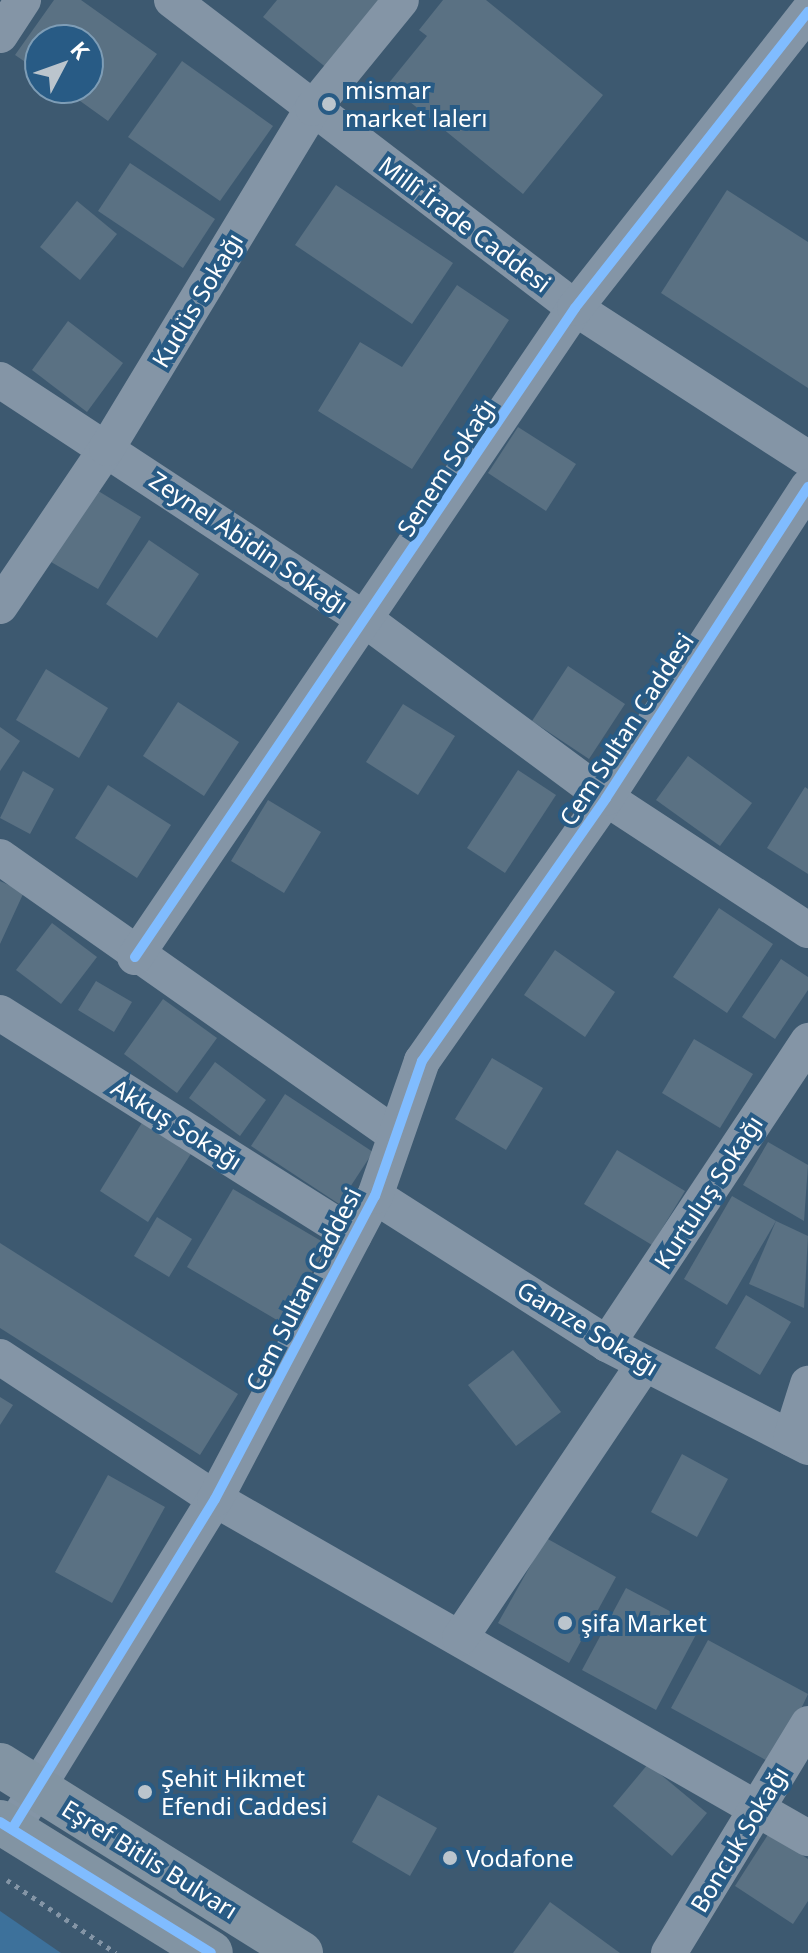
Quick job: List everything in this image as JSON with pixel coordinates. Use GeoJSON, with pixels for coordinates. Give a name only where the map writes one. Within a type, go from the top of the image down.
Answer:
{"type":"FeatureCollection","features":[{"type":"Feature","properties":{"kind":"main road","name":"Eşref Bitlis Bulvarı"},"geometry":{"type":"LineString","coordinates":[[0,1765],[301,1953]]}},
{"type":"Feature","properties":{"kind":"main road","name":"Eşref Bitlis Bulvarı"},"geometry":{"type":"LineString","coordinates":[[6,1826],[211,1953]]}},
{"type":"Feature","properties":{"kind":"street"},"geometry":{"type":"LineString","coordinates":[[0,35],[23,0]]}},
{"type":"Feature","properties":{"kind":"street","name":"Millî İrade Caddesi"},"geometry":{"type":"LineString","coordinates":[[172,0],[575,308],[808,459]]}},
{"type":"Feature","properties":{"kind":"street","name":"Kudüs Sokağı"},"geometry":{"type":"LineString","coordinates":[[0,606],[107,448],[313,108],[401,0]]}},
{"type":"Feature","properties":{"kind":"street","name":"Senem Sokağı"},"geometry":{"type":"LineString","coordinates":[[135,957],[367,621],[575,308],[808,12]]}},
{"type":"Feature","properties":{"kind":"street","name":"Zeynel Abidin Sokağı"},"geometry":{"type":"LineString","coordinates":[[0,380],[367,621],[606,798],[808,930]]}},
{"type":"Feature","properties":{"kind":"street","name":"Cem Sultan Caddesi"},"geometry":{"type":"LineString","coordinates":[[6,1826],[38,1790],[215,1499],[375,1196],[393,1133],[422,1061],[606,798],[808,487]]}},
{"type":"Feature","properties":{"kind":"street"},"geometry":{"type":"LineString","coordinates":[[0,857],[135,957],[393,1133]]}},
{"type":"Feature","properties":{"kind":"street","name":"Akkuş Sokağı"},"geometry":{"type":"LineString","coordinates":[[0,1013],[354,1236]]}},
{"type":"Feature","properties":{"kind":"street","name":"Kurtuluş Sokağı"},"geometry":{"type":"LineString","coordinates":[[607,1344],[808,1041]]}},
{"type":"Feature","properties":{"kind":"street","name":"Gamze Sokağı"},"geometry":{"type":"LineString","coordinates":[[375,1196],[607,1344],[799,1443]]}},
{"type":"Feature","properties":{"kind":"street"},"geometry":{"type":"LineString","coordinates":[[0,1357],[215,1499],[808,1838]]}},
{"type":"Feature","properties":{"kind":"street"},"geometry":{"type":"LineString","coordinates":[[460,1638],[644,1364]]}},
{"type":"Feature","properties":{"kind":"street"},"geometry":{"type":"LineString","coordinates":[[799,1443],[808,1384]]}},
{"type":"Feature","properties":{"kind":"street","name":"Boncuk Sokağı"},"geometry":{"type":"LineString","coordinates":[[669,1953],[808,1724]]}},
{"type":"Feature","properties":{"kind":"path"},"geometry":{"type":"LineString","coordinates":[[0,1874],[116,1953]]}},
{"type":"Feature","properties":{"kind":"shaded area"},"geometry":{"type":"Polygon","coordinates":[[[0,1911],[61,1953],[0,1953],[0,1911]]]}},
{"type":"Feature","properties":{"kind":"building"},"geometry":{"type":"Polygon","coordinates":[[[54,0],[81,0],[157,54],[108,121],[84,104],[104,104],[104,24],[37,24],[54,0]]]}},
{"type":"Feature","properties":{"kind":"building"},"geometry":{"type":"Polygon","coordinates":[[[277,0],[382,0],[328,69],[263,17],[277,0]]]}},
{"type":"Feature","properties":{"kind":"building"},"geometry":{"type":"Polygon","coordinates":[[[443,0],[486,0],[603,95],[523,194],[388,84],[427,36],[419,30],[443,0]]]}},
{"type":"Feature","properties":{"kind":"building"},"geometry":{"type":"Polygon","coordinates":[[[24,42],[24,61],[15,55],[24,42]]]}},
{"type":"Feature","properties":{"kind":"building"},"geometry":{"type":"Polygon","coordinates":[[[182,61],[273,126],[220,201],[128,137],[182,61]]]}},
{"type":"Feature","properties":{"kind":"building"},"geometry":{"type":"Polygon","coordinates":[[[130,163],[215,219],[183,268],[98,211],[130,163]]]}},
{"type":"Feature","properties":{"kind":"building"},"geometry":{"type":"Polygon","coordinates":[[[336,185],[453,263],[412,324],[295,245],[336,185]]]}},
{"type":"Feature","properties":{"kind":"building"},"geometry":{"type":"Polygon","coordinates":[[[727,190],[808,242],[808,388],[661,293],[727,190]]]}},
{"type":"Feature","properties":{"kind":"building"},"geometry":{"type":"Polygon","coordinates":[[[77,201],[117,234],[80,280],[40,247],[77,201]]]}},
{"type":"Feature","properties":{"kind":"building"},"geometry":{"type":"Polygon","coordinates":[[[457,285],[509,320],[412,469],[318,411],[360,342],[402,367],[457,285]]]}},
{"type":"Feature","properties":{"kind":"building"},"geometry":{"type":"Polygon","coordinates":[[[68,321],[123,363],[87,412],[32,370],[68,321]]]}},
{"type":"Feature","properties":{"kind":"building"},"geometry":{"type":"Polygon","coordinates":[[[518,427],[576,464],[546,511],[488,473],[518,427]]]}},
{"type":"Feature","properties":{"kind":"building"},"geometry":{"type":"Polygon","coordinates":[[[95,489],[141,517],[98,589],[51,562],[95,489]]]}},
{"type":"Feature","properties":{"kind":"building"},"geometry":{"type":"Polygon","coordinates":[[[149,540],[199,574],[157,638],[106,604],[149,540]]]}},
{"type":"Feature","properties":{"kind":"building"},"geometry":{"type":"Polygon","coordinates":[[[568,666],[625,704],[589,759],[532,721],[568,666]]]}},
{"type":"Feature","properties":{"kind":"building"},"geometry":{"type":"Polygon","coordinates":[[[46,669],[108,708],[79,758],[16,720],[46,669]]]}},
{"type":"Feature","properties":{"kind":"building"},"geometry":{"type":"Polygon","coordinates":[[[178,702],[239,742],[204,796],[143,756],[178,702]]]}},
{"type":"Feature","properties":{"kind":"building"},"geometry":{"type":"Polygon","coordinates":[[[403,704],[455,736],[418,795],[366,762],[403,704]]]}},
{"type":"Feature","properties":{"kind":"building"},"geometry":{"type":"Polygon","coordinates":[[[0,727],[20,741],[0,771],[0,727]]]}},
{"type":"Feature","properties":{"kind":"building"},"geometry":{"type":"Polygon","coordinates":[[[688,756],[752,803],[720,846],[656,800],[688,756]]]}},
{"type":"Feature","properties":{"kind":"building"},"geometry":{"type":"Polygon","coordinates":[[[518,770],[556,795],[505,873],[467,848],[518,770]]]}},
{"type":"Feature","properties":{"kind":"building"},"geometry":{"type":"Polygon","coordinates":[[[23,771],[54,789],[30,834],[0,818],[23,771]]]}},
{"type":"Feature","properties":{"kind":"building"},"geometry":{"type":"Polygon","coordinates":[[[108,785],[171,825],[137,878],[75,838],[108,785]]]}},
{"type":"Feature","properties":{"kind":"building"},"geometry":{"type":"Polygon","coordinates":[[[805,787],[808,789],[808,874],[767,848],[805,787]]]}},
{"type":"Feature","properties":{"kind":"building"},"geometry":{"type":"Polygon","coordinates":[[[268,800],[321,832],[284,893],[231,861],[268,800]]]}},
{"type":"Feature","properties":{"kind":"building"},"geometry":{"type":"Polygon","coordinates":[[[0,881],[24,892],[0,944],[0,881]]]}},
{"type":"Feature","properties":{"kind":"building"},"geometry":{"type":"Polygon","coordinates":[[[719,908],[773,944],[727,1013],[673,977],[719,908]]]}},
{"type":"Feature","properties":{"kind":"building"},"geometry":{"type":"Polygon","coordinates":[[[52,923],[97,957],[61,1004],[16,970],[52,923]]]}},
{"type":"Feature","properties":{"kind":"building"},"geometry":{"type":"Polygon","coordinates":[[[555,950],[615,992],[585,1037],[524,995],[555,950]]]}},
{"type":"Feature","properties":{"kind":"building"},"geometry":{"type":"Polygon","coordinates":[[[781,959],[808,977],[808,990],[775,1039],[742,1017],[781,959]]]}},
{"type":"Feature","properties":{"kind":"building"},"geometry":{"type":"Polygon","coordinates":[[[96,981],[132,1002],[114,1032],[78,1010],[96,981]]]}},
{"type":"Feature","properties":{"kind":"building"},"geometry":{"type":"Polygon","coordinates":[[[163,999],[217,1038],[177,1093],[124,1054],[163,999]]]}},
{"type":"Feature","properties":{"kind":"building"},"geometry":{"type":"Polygon","coordinates":[[[694,1039],[753,1074],[720,1128],[662,1093],[694,1039]]]}},
{"type":"Feature","properties":{"kind":"building"},"geometry":{"type":"Polygon","coordinates":[[[492,1058],[543,1088],[506,1150],[455,1119],[492,1058]]]}},
{"type":"Feature","properties":{"kind":"building"},"geometry":{"type":"Polygon","coordinates":[[[215,1062],[266,1100],[240,1136],[189,1098],[215,1062]]]}},
{"type":"Feature","properties":{"kind":"building"},"geometry":{"type":"Polygon","coordinates":[[[285,1094],[373,1152],[339,1204],[251,1146],[285,1094]]]}},
{"type":"Feature","properties":{"kind":"building"},"geometry":{"type":"Polygon","coordinates":[[[143,1121],[192,1152],[148,1222],[100,1191],[143,1121]]]}},
{"type":"Feature","properties":{"kind":"building"},"geometry":{"type":"Polygon","coordinates":[[[768,1142],[808,1165],[804,1221],[743,1185],[768,1142]]]}},
{"type":"Feature","properties":{"kind":"building"},"geometry":{"type":"Polygon","coordinates":[[[617,1150],[685,1191],[652,1245],[584,1204],[617,1150]]]}},
{"type":"Feature","properties":{"kind":"building"},"geometry":{"type":"Polygon","coordinates":[[[233,1189],[328,1245],[282,1323],[187,1267],[233,1189]]]}},
{"type":"Feature","properties":{"kind":"building"},"geometry":{"type":"Polygon","coordinates":[[[732,1196],[776,1221],[727,1305],[684,1279],[732,1196]]]}},
{"type":"Feature","properties":{"kind":"building"},"geometry":{"type":"Polygon","coordinates":[[[157,1217],[192,1239],[169,1277],[134,1256],[157,1217]]]}},
{"type":"Feature","properties":{"kind":"building"},"geometry":{"type":"Polygon","coordinates":[[[776,1221],[808,1236],[804,1308],[749,1284],[776,1221]]]}},
{"type":"Feature","properties":{"kind":"building"},"geometry":{"type":"Polygon","coordinates":[[[0,1243],[238,1394],[200,1455],[0,1328],[0,1243]]]}},
{"type":"Feature","properties":{"kind":"building"},"geometry":{"type":"Polygon","coordinates":[[[746,1295],[791,1322],[760,1375],[715,1348],[746,1295]]]}},
{"type":"Feature","properties":{"kind":"building"},"geometry":{"type":"Polygon","coordinates":[[[513,1350],[561,1412],[516,1446],[468,1385],[513,1350]]]}},
{"type":"Feature","properties":{"kind":"building"},"geometry":{"type":"Polygon","coordinates":[[[0,1397],[13,1405],[0,1425],[0,1397]]]}},
{"type":"Feature","properties":{"kind":"building"},"geometry":{"type":"Polygon","coordinates":[[[682,1454],[728,1479],[697,1537],[651,1512],[682,1454]]]}},
{"type":"Feature","properties":{"kind":"building"},"geometry":{"type":"Polygon","coordinates":[[[108,1475],[165,1507],[112,1603],[55,1572],[108,1475]]]}},
{"type":"Feature","properties":{"kind":"building"},"geometry":{"type":"Polygon","coordinates":[[[546,1538],[616,1577],[569,1663],[498,1623],[546,1538]]]}},
{"type":"Feature","properties":{"kind":"building"},"geometry":{"type":"Polygon","coordinates":[[[626,1588],[700,1627],[656,1710],[582,1670],[626,1588]]]}},
{"type":"Feature","properties":{"kind":"building"},"geometry":{"type":"Polygon","coordinates":[[[708,1640],[808,1694],[775,1765],[671,1708],[708,1640]]]}},
{"type":"Feature","properties":{"kind":"building"},"geometry":{"type":"Polygon","coordinates":[[[648,1764],[707,1813],[672,1856],[613,1806],[648,1764]]]}},
{"type":"Feature","properties":{"kind":"building"},"geometry":{"type":"Polygon","coordinates":[[[378,1795],[437,1828],[410,1876],[352,1842],[378,1795]]]}},
{"type":"Feature","properties":{"kind":"building"},"geometry":{"type":"Polygon","coordinates":[[[769,1833],[808,1859],[808,1901],[793,1924],[735,1886],[769,1833]]]}},
{"type":"Feature","properties":{"kind":"building"},"geometry":{"type":"Polygon","coordinates":[[[550,1902],[620,1953],[513,1953],[550,1902]]]}},
{"type":"Feature","properties":{"kind":"cycle path"},"geometry":{"type":"LineString","coordinates":[[135,957],[575,308],[808,12]]}},
{"type":"Feature","properties":{"kind":"cycle path"},"geometry":{"type":"LineString","coordinates":[[12,1829],[215,1499],[375,1196],[422,1061],[606,798],[808,487]]}},
{"type":"Feature","properties":{"kind":"cycle path"},"geometry":{"type":"LineString","coordinates":[[0,1822],[211,1953]]}},
{"type":"Feature","properties":{"kind":"place","name":"mismar market lalerı"},"geometry":{"type":"Point","coordinates":[329,104]}},
{"type":"Feature","properties":{"kind":"place","name":"şifa Market"},"geometry":{"type":"Point","coordinates":[565,1623]}},
{"type":"Feature","properties":{"kind":"place","name":"Şehit Hikmet Efendi Caddesi"},"geometry":{"type":"Point","coordinates":[145,1792]}},
{"type":"Feature","properties":{"kind":"place","name":"Vodafone"},"geometry":{"type":"Point","coordinates":[450,1858]}}]}
